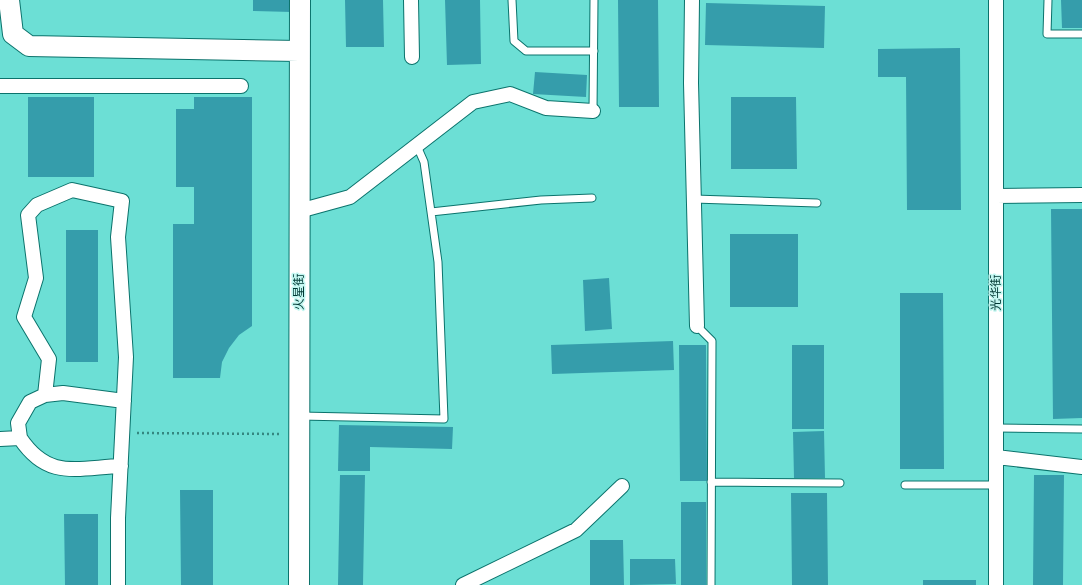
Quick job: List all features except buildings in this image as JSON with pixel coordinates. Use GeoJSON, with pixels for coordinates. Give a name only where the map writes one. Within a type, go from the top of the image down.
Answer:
{"type":"FeatureCollection","features":[{"type":"Feature","properties":{"kind":"street"},"geometry":{"type":"LineString","coordinates":[[9,0],[13,34],[29,46],[299,51]]}},
{"type":"Feature","properties":{"kind":"street","name":"火星街"},"geometry":{"type":"LineString","coordinates":[[299,585],[300,0]]}},
{"type":"Feature","properties":{"kind":"street"},"geometry":{"type":"LineString","coordinates":[[411,0],[412,57]]}},
{"type":"Feature","properties":{"kind":"street"},"geometry":{"type":"LineString","coordinates":[[692,0],[691,84],[697,326]]}},
{"type":"Feature","properties":{"kind":"street","name":"光华街"},"geometry":{"type":"LineString","coordinates":[[996,0],[996,585]]}},
{"type":"Feature","properties":{"kind":"street"},"geometry":{"type":"LineString","coordinates":[[0,86],[242,86]]}},
{"type":"Feature","properties":{"kind":"street"},"geometry":{"type":"LineString","coordinates":[[299,211],[350,197],[473,102],[510,94],[546,108],[594,112]]}},
{"type":"Feature","properties":{"kind":"street"},"geometry":{"type":"LineString","coordinates":[[45,395],[49,359],[24,317],[36,278],[28,215],[37,205],[72,190],[122,201],[118,237],[126,357],[118,518],[118,585]]}},
{"type":"Feature","properties":{"kind":"street"},"geometry":{"type":"LineString","coordinates":[[996,196],[1082,195]]}},
{"type":"Feature","properties":{"kind":"street"},"geometry":{"type":"LineString","coordinates":[[121,466],[60,469],[44,463],[30,452],[20,438],[18,423],[30,402],[45,395],[63,393],[124,401]]}},
{"type":"Feature","properties":{"kind":"street"},"geometry":{"type":"LineString","coordinates":[[0,439],[20,438]]}},
{"type":"Feature","properties":{"kind":"street"},"geometry":{"type":"LineString","coordinates":[[996,457],[1082,467]]}},
{"type":"Feature","properties":{"kind":"street"},"geometry":{"type":"LineString","coordinates":[[464,585],[576,530],[622,486]]}},
{"type":"Feature","properties":{"kind":"lane"},"geometry":{"type":"LineString","coordinates":[[512,0],[514,42],[526,51],[594,52]]}},
{"type":"Feature","properties":{"kind":"lane"},"geometry":{"type":"LineString","coordinates":[[594,0],[594,112]]}},
{"type":"Feature","properties":{"kind":"lane"},"geometry":{"type":"LineString","coordinates":[[1048,0],[1047,34],[1082,34]]}},
{"type":"Feature","properties":{"kind":"lane"},"geometry":{"type":"LineString","coordinates":[[299,425],[444,419],[438,262],[424,162],[417,146]]}},
{"type":"Feature","properties":{"kind":"lane"},"geometry":{"type":"LineString","coordinates":[[431,212],[541,200],[592,198]]}},
{"type":"Feature","properties":{"kind":"lane"},"geometry":{"type":"LineString","coordinates":[[694,199],[817,203]]}},
{"type":"Feature","properties":{"kind":"lane"},"geometry":{"type":"LineString","coordinates":[[697,326],[712,341],[711,585]]}},
{"type":"Feature","properties":{"kind":"lane"},"geometry":{"type":"LineString","coordinates":[[996,428],[1082,429]]}},
{"type":"Feature","properties":{"kind":"lane"},"geometry":{"type":"LineString","coordinates":[[711,482],[840,483]]}},
{"type":"Feature","properties":{"kind":"lane"},"geometry":{"type":"LineString","coordinates":[[905,484],[996,485]]}},
{"type":"Feature","properties":{"kind":"path"},"geometry":{"type":"LineString","coordinates":[[122,433],[299,425]]}}]}
